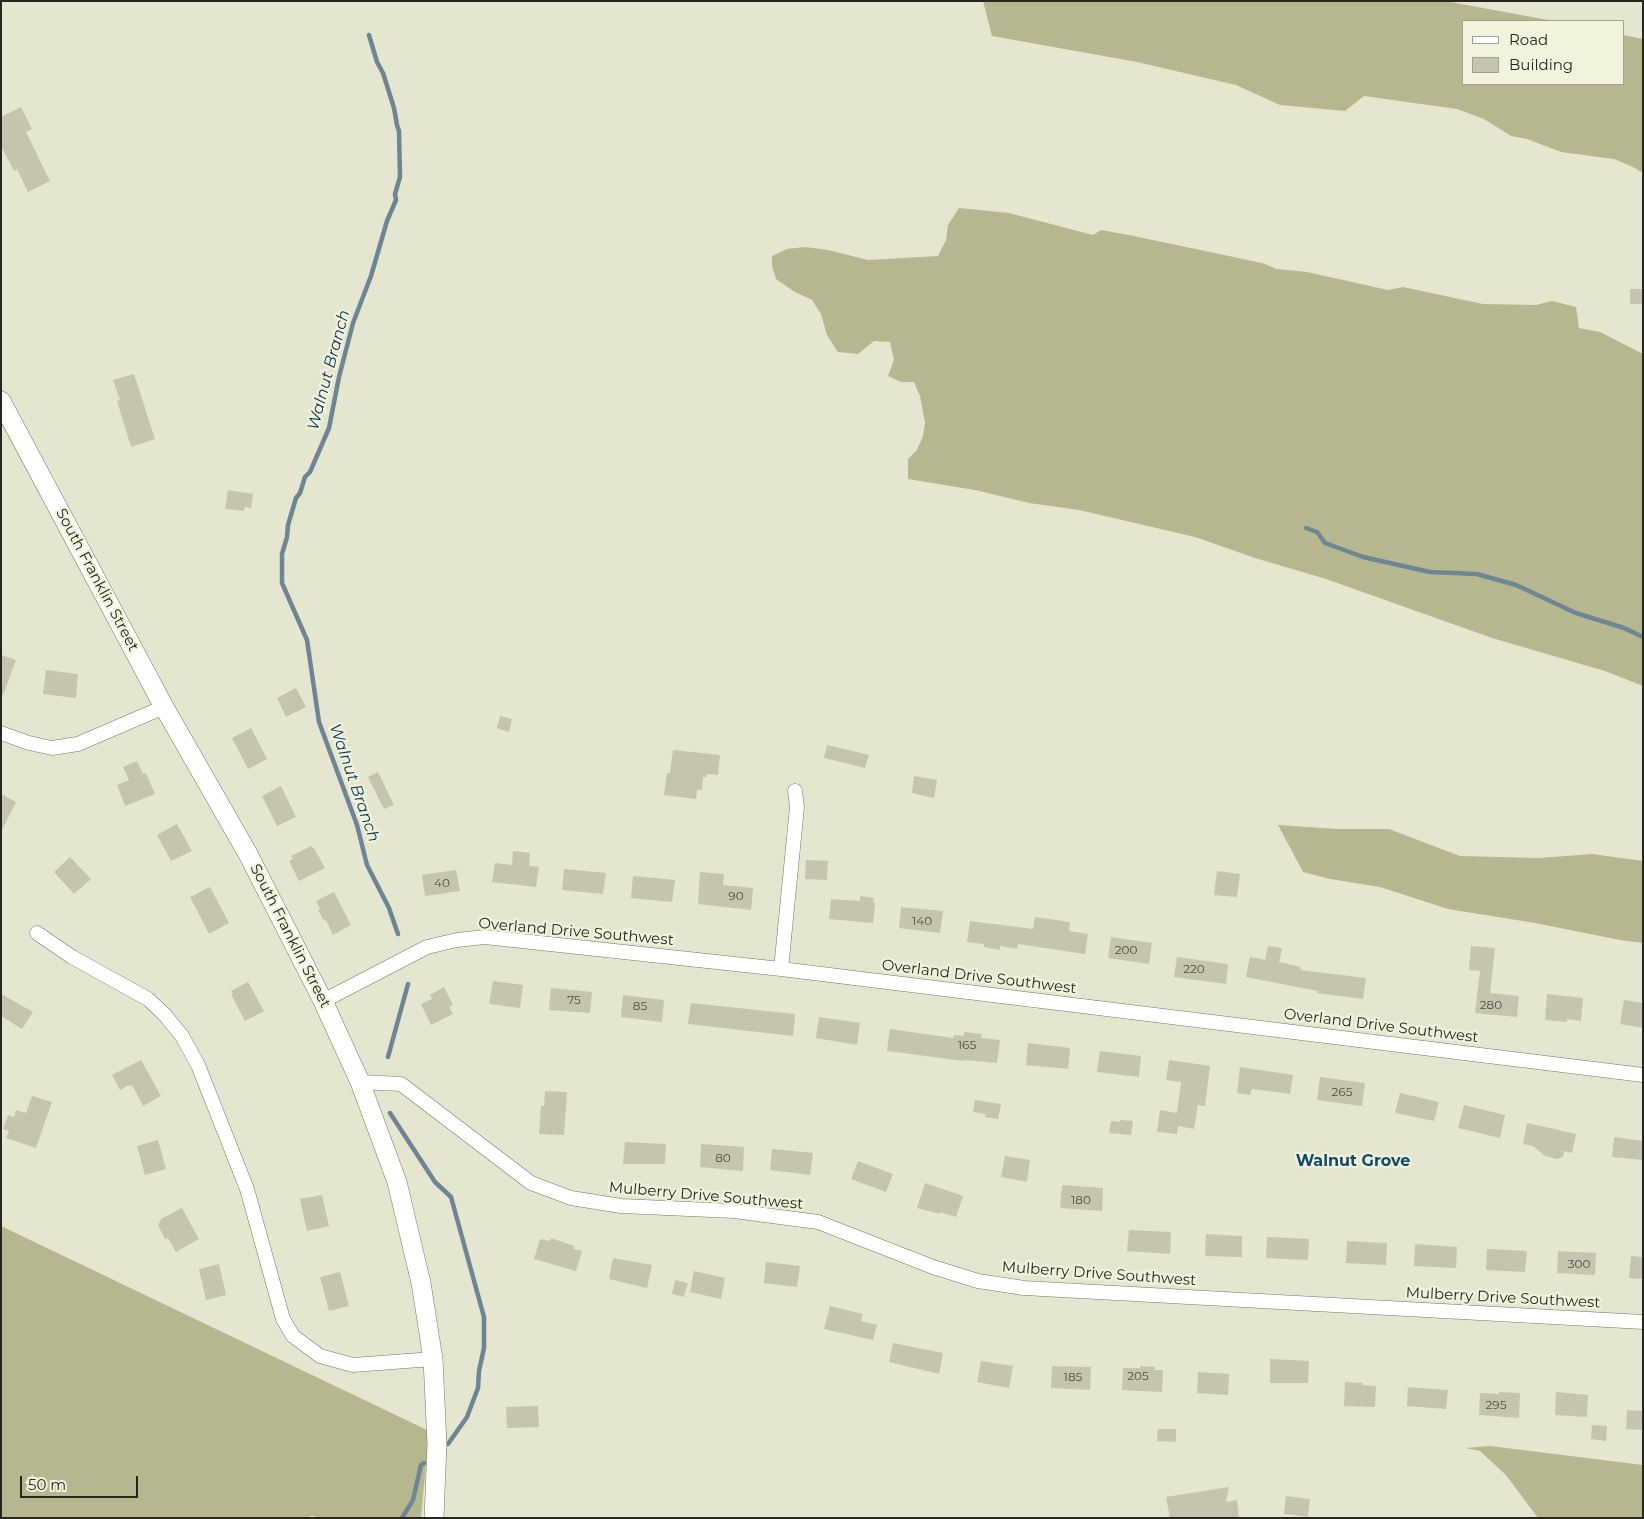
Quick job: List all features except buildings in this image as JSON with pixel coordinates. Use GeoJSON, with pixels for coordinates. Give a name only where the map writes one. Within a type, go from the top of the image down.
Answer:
{"type":"FeatureCollection","features":[{"type":"Feature","properties":{"kind":"main road","name":"South Franklin Street"},"geometry":{"type":"LineString","coordinates":[[1,401],[164,707],[248,854],[324,1001],[360,1082],[397,1182],[421,1283],[432,1359],[437,1444],[434,1518]]}},
{"type":"Feature","properties":{"kind":"street"},"geometry":{"type":"LineString","coordinates":[[1,733],[52,748],[78,744],[164,707]]}},
{"type":"Feature","properties":{"kind":"street"},"geometry":{"type":"LineString","coordinates":[[781,969],[797,807],[795,791]]}},
{"type":"Feature","properties":{"kind":"street"},"geometry":{"type":"LineString","coordinates":[[37,934],[72,957],[148,999],[164,1014],[182,1036],[198,1065],[247,1189],[283,1319],[293,1336],[320,1356],[353,1365],[432,1359]]}},
{"type":"Feature","properties":{"kind":"street","name":"Overland Drive Southwest"},"geometry":{"type":"LineString","coordinates":[[324,1001],[427,947],[457,940],[485,937],[781,969],[1643,1075]]}},
{"type":"Feature","properties":{"kind":"street","name":"Mulberry Drive Southwest"},"geometry":{"type":"LineString","coordinates":[[360,1082],[401,1084],[531,1183],[572,1198],[621,1206],[734,1211],[818,1222],[933,1267],[978,1281],[1024,1288],[1643,1322]]}},
{"type":"Feature","properties":{"kind":"green space"},"geometry":{"type":"Polygon","coordinates":[[[983,1],[1445,1],[1549,20],[1462,20],[1462,85],[1624,85],[1624,35],[1643,39],[1643,173],[1614,159],[1561,152],[1527,139],[1511,136],[1484,119],[1457,109],[1364,96],[1345,111],[1280,105],[1236,85],[1137,62],[992,36],[983,1]]]}},
{"type":"Feature","properties":{"kind":"green space"},"geometry":{"type":"Polygon","coordinates":[[[959,208],[1009,213],[1093,235],[1101,230],[1129,235],[1262,263],[1277,269],[1307,272],[1388,290],[1403,287],[1483,304],[1536,305],[1552,301],[1576,307],[1579,328],[1600,332],[1643,354],[1643,686],[1605,671],[1492,638],[1326,579],[1255,558],[1195,537],[1079,510],[1029,503],[975,490],[908,479],[908,459],[917,450],[923,436],[925,423],[920,396],[914,382],[901,382],[888,376],[894,360],[890,342],[874,341],[858,354],[838,352],[827,335],[821,314],[812,300],[795,292],[776,279],[772,266],[772,256],[787,249],[805,247],[828,250],[868,260],[938,256],[946,240],[948,225],[959,208]]]}},
{"type":"Feature","properties":{"kind":"green space"},"geometry":{"type":"Polygon","coordinates":[[[1278,825],[1337,829],[1389,829],[1460,856],[1539,858],[1592,854],[1643,861],[1643,943],[1448,909],[1380,887],[1330,879],[1303,872],[1278,825]]]}},
{"type":"Feature","properties":{"kind":"green space"},"geometry":{"type":"Polygon","coordinates":[[[1,1226],[429,1431],[421,1518],[321,1518],[311,1516],[308,1518],[1,1518],[1,1226]]]}},
{"type":"Feature","properties":{"kind":"green space"},"geometry":{"type":"Polygon","coordinates":[[[1490,1446],[1643,1465],[1643,1518],[1538,1518],[1506,1475],[1480,1451],[1465,1448],[1490,1446]]]}},
{"type":"Feature","properties":{"kind":"waterway","name":"Walnut Branch"},"geometry":{"type":"LineString","coordinates":[[369,35],[394,108],[399,131],[400,177],[395,194],[396,200],[387,221],[371,276],[353,323],[339,377],[329,428],[310,472],[305,477],[300,493],[296,498],[288,525],[282,554],[282,583],[307,640],[319,722],[357,825],[367,865],[389,908],[398,934]]}},
{"type":"Feature","properties":{"kind":"waterway"},"geometry":{"type":"LineString","coordinates":[[1306,528],[1317,532],[1325,543],[1363,557],[1430,572],[1477,574],[1516,585],[1576,613],[1624,628],[1643,637]]}},
{"type":"Feature","properties":{"kind":"waterway","name":"Walnut Branch"},"geometry":{"type":"LineString","coordinates":[[388,1057],[408,984]]}},
{"type":"Feature","properties":{"kind":"waterway","name":"Walnut Branch"},"geometry":{"type":"LineString","coordinates":[[390,1113],[435,1182],[451,1197],[484,1317],[484,1348],[479,1371],[478,1388],[467,1417],[448,1444]]}},
{"type":"Feature","properties":{"kind":"waterway","name":"Walnut Branch"},"geometry":{"type":"LineString","coordinates":[[402,1518],[413,1500],[421,1465],[424,1463]]}},
{"type":"Feature","properties":{"kind":"district","name":"Walnut Grove"},"geometry":{"type":"Point","coordinates":[1353,1161]}}]}
